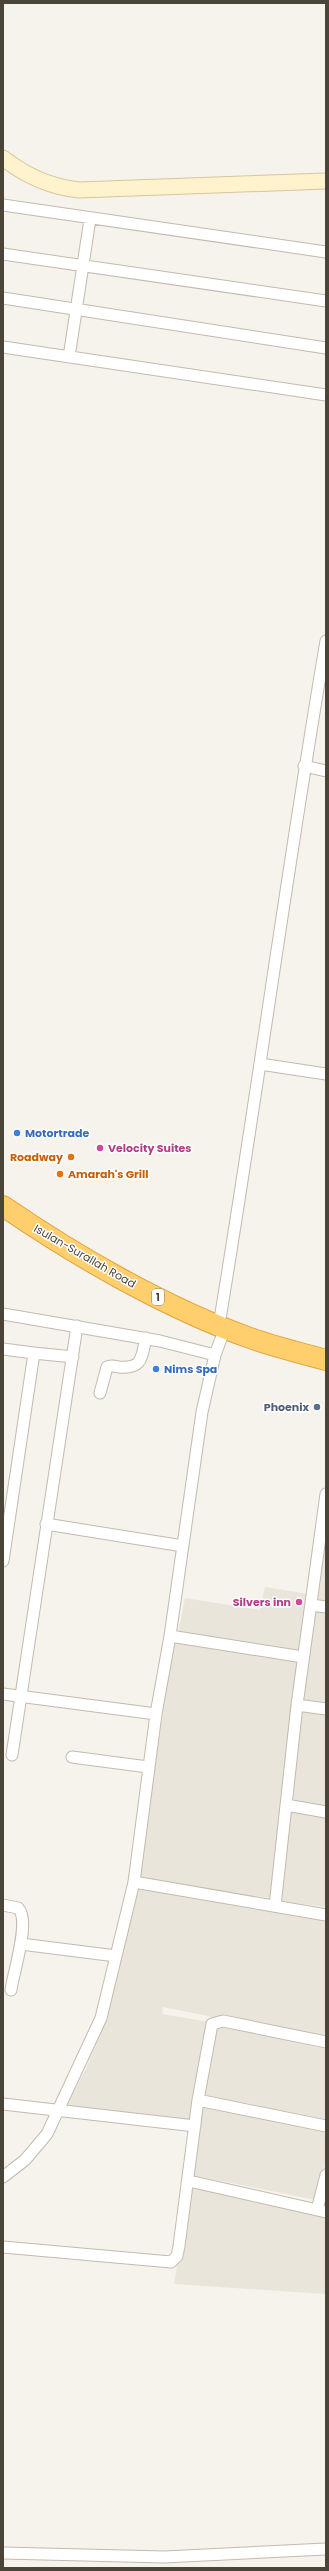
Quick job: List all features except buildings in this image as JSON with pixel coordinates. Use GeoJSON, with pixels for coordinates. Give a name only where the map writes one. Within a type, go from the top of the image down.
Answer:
{"type":"FeatureCollection","features":[{"type":"Feature","properties":{"kind":"highway","name":"Isulan-Surallah Road"},"geometry":{"type":"LineString","coordinates":[[3,1206],[42,1233],[145,1290],[222,1327],[326,1360]]}},
{"type":"Feature","properties":{"kind":"street"},"geometry":{"type":"LineString","coordinates":[[3,158],[32,178],[64,188],[79,190],[326,181]]}},
{"type":"Feature","properties":{"kind":"street"},"geometry":{"type":"LineString","coordinates":[[3,205],[90,219],[326,252]]}},
{"type":"Feature","properties":{"kind":"street"},"geometry":{"type":"LineString","coordinates":[[69,357],[90,219]]}},
{"type":"Feature","properties":{"kind":"street"},"geometry":{"type":"LineString","coordinates":[[3,254],[326,301]]}},
{"type":"Feature","properties":{"kind":"street"},"geometry":{"type":"LineString","coordinates":[[3,298],[77,308],[326,348]]}},
{"type":"Feature","properties":{"kind":"street"},"geometry":{"type":"LineString","coordinates":[[3,348],[326,395]]}},
{"type":"Feature","properties":{"kind":"street"},"geometry":{"type":"LineString","coordinates":[[3,2177],[25,2160],[47,2134],[60,2110],[101,2018],[134,1882],[148,1767],[170,1636],[202,1412],[222,1327],[260,1064],[283,921],[304,766],[326,640]]}},
{"type":"Feature","properties":{"kind":"street"},"geometry":{"type":"LineString","coordinates":[[304,766],[326,771]]}},
{"type":"Feature","properties":{"kind":"street"},"geometry":{"type":"LineString","coordinates":[[260,1064],[326,1074]]}},
{"type":"Feature","properties":{"kind":"street"},"geometry":{"type":"LineString","coordinates":[[3,1314],[146,1338],[216,1355]]}},
{"type":"Feature","properties":{"kind":"street"},"geometry":{"type":"LineString","coordinates":[[12,1755],[46,1524],[78,1326]]}},
{"type":"Feature","properties":{"kind":"street"},"geometry":{"type":"LineString","coordinates":[[100,1394],[107,1367],[130,1368],[137,1365],[140,1361],[146,1338]]}},
{"type":"Feature","properties":{"kind":"street"},"geometry":{"type":"LineString","coordinates":[[3,1349],[73,1357]]}},
{"type":"Feature","properties":{"kind":"street"},"geometry":{"type":"LineString","coordinates":[[3,1561],[34,1353]]}},
{"type":"Feature","properties":{"kind":"street"},"geometry":{"type":"LineString","coordinates":[[275,1906],[297,1705],[326,1500]]}},
{"type":"Feature","properties":{"kind":"street"},"geometry":{"type":"LineString","coordinates":[[46,1524],[183,1546]]}},
{"type":"Feature","properties":{"kind":"street"},"geometry":{"type":"LineString","coordinates":[[311,1605],[326,1607]]}},
{"type":"Feature","properties":{"kind":"street"},"geometry":{"type":"LineString","coordinates":[[170,1636],[304,1657]]}},
{"type":"Feature","properties":{"kind":"street"},"geometry":{"type":"LineString","coordinates":[[3,1694],[156,1714]]}},
{"type":"Feature","properties":{"kind":"street"},"geometry":{"type":"LineString","coordinates":[[297,1705],[326,1709]]}},
{"type":"Feature","properties":{"kind":"street"},"geometry":{"type":"LineString","coordinates":[[72,1757],[148,1767]]}},
{"type":"Feature","properties":{"kind":"street"},"geometry":{"type":"LineString","coordinates":[[286,1806],[326,1812]]}},
{"type":"Feature","properties":{"kind":"street"},"geometry":{"type":"LineString","coordinates":[[134,1882],[326,1914]]}},
{"type":"Feature","properties":{"kind":"street"},"geometry":{"type":"LineString","coordinates":[[3,1905],[14,1906],[22,1913],[21,1944],[8,1972],[11,1990]]}},
{"type":"Feature","properties":{"kind":"street"},"geometry":{"type":"LineString","coordinates":[[21,1944],[116,1956]]}},
{"type":"Feature","properties":{"kind":"street"},"geometry":{"type":"LineString","coordinates":[[3,2247],[171,2262],[176,2256],[179,2246],[189,2181],[198,2100],[211,2026],[214,2022],[223,2021],[326,2042]]}},
{"type":"Feature","properties":{"kind":"street"},"geometry":{"type":"LineString","coordinates":[[198,2100],[326,2126]]}},
{"type":"Feature","properties":{"kind":"street"},"geometry":{"type":"LineString","coordinates":[[3,2104],[195,2126]]}},
{"type":"Feature","properties":{"kind":"street"},"geometry":{"type":"LineString","coordinates":[[189,2181],[322,2211],[326,2175]]}},
{"type":"Feature","properties":{"kind":"street"},"geometry":{"type":"LineString","coordinates":[[3,2553],[164,2563],[326,2549]]}},
{"type":"Feature","properties":{"kind":"shaded area"},"geometry":{"type":"Polygon","coordinates":[[[326,1529],[326,1605],[315,1603],[326,1529]]]}},
{"type":"Feature","properties":{"kind":"shaded area"},"geometry":{"type":"Polygon","coordinates":[[[265,1587],[308,1594],[299,1652],[178,1633],[185,1598],[260,1610],[265,1587]]]}},
{"type":"Feature","properties":{"kind":"shaded area"},"geometry":{"type":"Polygon","coordinates":[[[315,1611],[326,1612],[326,1705],[301,1701],[315,1611]]]}},
{"type":"Feature","properties":{"kind":"shaded area"},"geometry":{"type":"Polygon","coordinates":[[[173,1642],[299,1660],[271,1898],[139,1879],[173,1642]]]}},
{"type":"Feature","properties":{"kind":"shaded area"},"geometry":{"type":"Polygon","coordinates":[[[302,1712],[326,1715],[326,1809],[290,1803],[302,1712]]]}},
{"type":"Feature","properties":{"kind":"shaded area"},"geometry":{"type":"Polygon","coordinates":[[[289,1809],[326,1816],[326,1907],[280,1901],[289,1809]]]}},
{"type":"Feature","properties":{"kind":"shaded area"},"geometry":{"type":"Polygon","coordinates":[[[136,1887],[326,1915],[326,2040],[163,2007],[162,2014],[210,2022],[194,2120],[65,2108],[86,2069],[106,2019],[136,1887]]]}},
{"type":"Feature","properties":{"kind":"shaded area"},"geometry":{"type":"Polygon","coordinates":[[[213,2021],[326,2044],[326,2122],[248,2103],[203,2097],[213,2021]]]}},
{"type":"Feature","properties":{"kind":"shaded area"},"geometry":{"type":"Polygon","coordinates":[[[202,2102],[326,2130],[326,2161],[316,2200],[191,2175],[202,2102]]]}},
{"type":"Feature","properties":{"kind":"shaded area"},"geometry":{"type":"Polygon","coordinates":[[[191,2182],[326,2213],[326,2294],[174,2284],[191,2182]]]}},
{"type":"Feature","properties":{"kind":"place","name":"Motortrade"},"geometry":{"type":"Point","coordinates":[17,1133]}},
{"type":"Feature","properties":{"kind":"place","name":"Velocity Suites"},"geometry":{"type":"Point","coordinates":[100,1148]}},
{"type":"Feature","properties":{"kind":"place","name":"Roadway"},"geometry":{"type":"Point","coordinates":[71,1157]}},
{"type":"Feature","properties":{"kind":"place","name":"Amarah's Grill"},"geometry":{"type":"Point","coordinates":[60,1174]}},
{"type":"Feature","properties":{"kind":"place","name":"Nims Spa"},"geometry":{"type":"Point","coordinates":[156,1369]}},
{"type":"Feature","properties":{"kind":"place","name":"Phoenix"},"geometry":{"type":"Point","coordinates":[317,1407]}},
{"type":"Feature","properties":{"kind":"place","name":"Silvers inn"},"geometry":{"type":"Point","coordinates":[299,1602]}}]}
